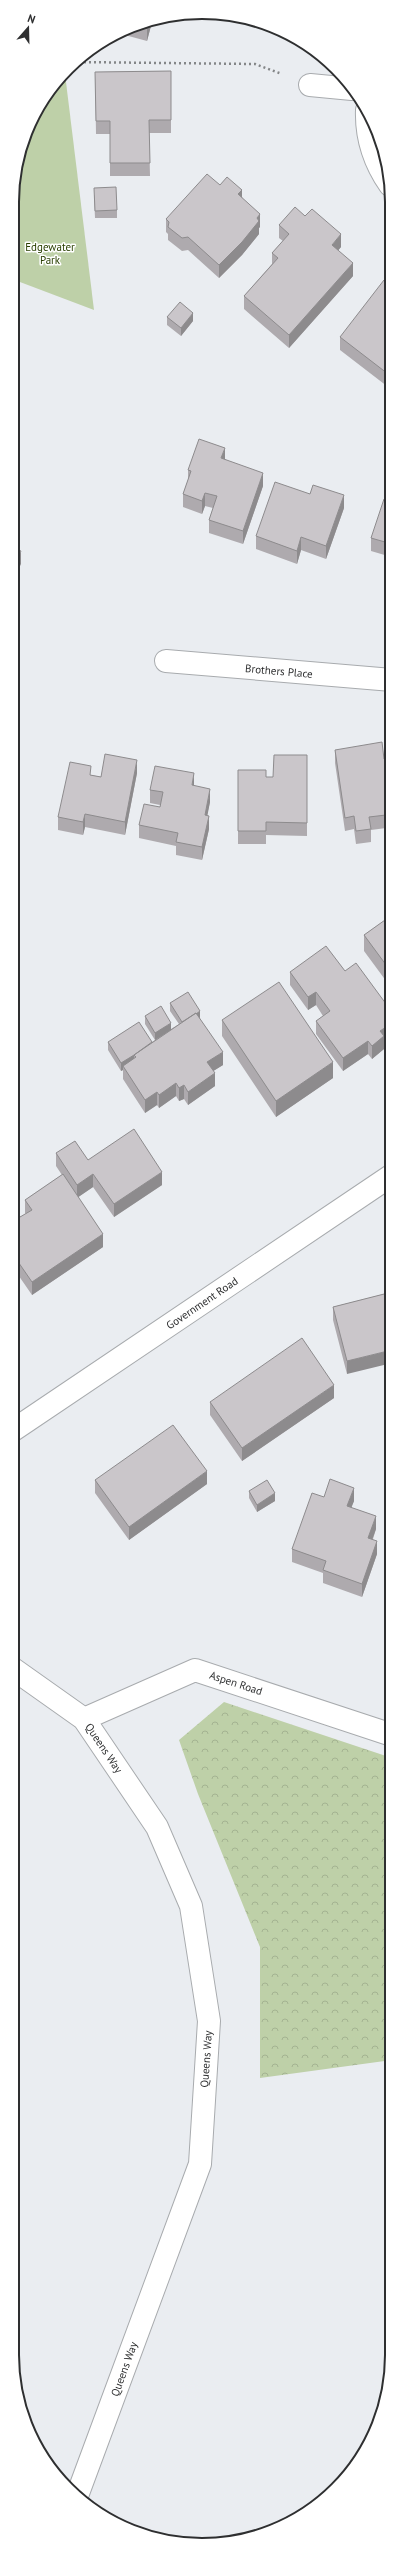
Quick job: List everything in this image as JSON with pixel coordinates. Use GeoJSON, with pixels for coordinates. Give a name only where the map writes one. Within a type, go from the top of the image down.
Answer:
{"type":"FeatureCollection","features":[{"type":"Feature","properties":{"kind":"street"},"geometry":{"type":"LineString","coordinates":[[310,85],[345,88]]}},
{"type":"Feature","properties":{"kind":"street"},"geometry":{"type":"LineString","coordinates":[[366,121],[366,130],[378,167],[382,173]]}},
{"type":"Feature","properties":{"kind":"street","name":"Brothers Place"},"geometry":{"type":"LineString","coordinates":[[166,661],[385,679]]}},
{"type":"Feature","properties":{"kind":"street","name":"Government Road"},"geometry":{"type":"LineString","coordinates":[[19,1426],[385,1179]]}},
{"type":"Feature","properties":{"kind":"street","name":"Aspen Road"},"geometry":{"type":"LineString","coordinates":[[84,1719],[195,1670],[385,1733]]}},
{"type":"Feature","properties":{"kind":"street","name":"Queens Way"},"geometry":{"type":"LineString","coordinates":[[19,1673],[84,1719],[157,1827],[192,1906],[209,2021],[200,2164],[79,2491]]}},
{"type":"Feature","properties":{"kind":"path"},"geometry":{"type":"LineString","coordinates":[[84,62],[255,64],[310,85]]}},
{"type":"Feature","properties":{"kind":"green space","name":"Edgewater Park"},"geometry":{"type":"Polygon","coordinates":[[[66,80],[94,310],[19,282],[19,190],[25,155],[38,121],[50,100],[66,80]]]}},
{"type":"Feature","properties":{"kind":"green space"},"geometry":{"type":"Polygon","coordinates":[[[224,1702],[385,1756],[385,2061],[260,2078],[260,1947],[198,1794],[179,1740],[224,1702]]]}},
{"type":"Feature","properties":{"kind":"building"},"geometry":{"type":"Polygon","coordinates":[[[171,71],[171,120],[149,120],[150,163],[110,163],[110,121],[96,121],[95,72],[171,71]]]}},
{"type":"Feature","properties":{"kind":"building"},"geometry":{"type":"Polygon","coordinates":[[[207,174],[220,185],[227,177],[242,190],[238,194],[260,214],[257,218],[259,221],[242,242],[219,265],[188,237],[182,238],[168,227],[169,222],[166,219],[207,174]]]}},
{"type":"Feature","properties":{"kind":"building"},"geometry":{"type":"Polygon","coordinates":[[[116,187],[117,210],[95,211],[94,188],[116,187]]]}},
{"type":"Feature","properties":{"kind":"building"},"geometry":{"type":"Polygon","coordinates":[[[295,207],[305,216],[312,209],[341,234],[332,245],[353,263],[289,335],[244,296],[278,258],[272,253],[289,234],[279,225],[295,207]]]}},
{"type":"Feature","properties":{"kind":"building"},"geometry":{"type":"Polygon","coordinates":[[[384,280],[385,281],[385,372],[340,337],[384,280]]]}},
{"type":"Feature","properties":{"kind":"building"},"geometry":{"type":"Polygon","coordinates":[[[180,302],[193,313],[181,328],[167,317],[180,302]]]}},
{"type":"Feature","properties":{"kind":"building"},"geometry":{"type":"Polygon","coordinates":[[[199,439],[225,448],[221,458],[263,473],[243,531],[209,520],[217,496],[205,493],[202,501],[183,494],[191,471],[188,470],[199,439]]]}},
{"type":"Feature","properties":{"kind":"building"},"geometry":{"type":"Polygon","coordinates":[[[275,482],[310,494],[313,485],[344,495],[326,546],[301,537],[297,551],[256,536],[275,482]]]}},
{"type":"Feature","properties":{"kind":"building"},"geometry":{"type":"Polygon","coordinates":[[[384,499],[385,542],[371,538],[384,499]]]}},
{"type":"Feature","properties":{"kind":"building"},"geometry":{"type":"Polygon","coordinates":[[[382,742],[385,759],[385,815],[369,817],[371,829],[356,831],[354,816],[345,818],[335,750],[382,742]]]}},
{"type":"Feature","properties":{"kind":"building"},"geometry":{"type":"Polygon","coordinates":[[[105,754],[137,760],[125,822],[85,814],[83,822],[58,817],[70,762],[91,766],[90,775],[101,777],[105,754]]]}},
{"type":"Feature","properties":{"kind":"building"},"geometry":{"type":"Polygon","coordinates":[[[274,755],[307,755],[307,823],[266,822],[266,831],[238,831],[238,770],[266,770],[266,777],[273,777],[274,755]]]}},
{"type":"Feature","properties":{"kind":"building"},"geometry":{"type":"Polygon","coordinates":[[[155,766],[194,773],[192,785],[210,789],[205,815],[209,816],[202,847],[176,842],[178,833],[139,825],[144,804],[160,807],[163,792],[150,790],[155,766]]]}},
{"type":"Feature","properties":{"kind":"building"},"geometry":{"type":"Polygon","coordinates":[[[385,920],[385,964],[364,935],[385,920]]]}},
{"type":"Feature","properties":{"kind":"building"},"geometry":{"type":"Polygon","coordinates":[[[326,946],[345,971],[356,963],[385,1002],[385,1028],[380,1031],[384,1036],[372,1046],[368,1041],[343,1058],[316,1021],[330,1011],[316,992],[308,997],[290,972],[326,946]]]}},
{"type":"Feature","properties":{"kind":"building"},"geometry":{"type":"Polygon","coordinates":[[[279,982],[333,1062],[276,1101],[222,1020],[279,982]]]}},
{"type":"Feature","properties":{"kind":"building"},"geometry":{"type":"Polygon","coordinates":[[[188,992],[200,1011],[182,1022],[170,1003],[188,992]]]}},
{"type":"Feature","properties":{"kind":"building"},"geometry":{"type":"Polygon","coordinates":[[[161,1006],[171,1023],[155,1033],[145,1016],[161,1006]]]}},
{"type":"Feature","properties":{"kind":"building"},"geometry":{"type":"Polygon","coordinates":[[[196,1013],[223,1052],[207,1062],[215,1073],[188,1092],[184,1085],[179,1088],[176,1083],[159,1095],[157,1092],[145,1100],[123,1066],[136,1057],[134,1055],[196,1013]]]}},
{"type":"Feature","properties":{"kind":"building"},"geometry":{"type":"Polygon","coordinates":[[[139,1022],[152,1042],[121,1063],[108,1042],[139,1022]]]}},
{"type":"Feature","properties":{"kind":"building"},"geometry":{"type":"Polygon","coordinates":[[[134,1129],[162,1172],[114,1204],[93,1174],[77,1185],[56,1153],[75,1141],[88,1160],[134,1129]]]}},
{"type":"Feature","properties":{"kind":"building"},"geometry":{"type":"Polygon","coordinates":[[[63,1174],[103,1234],[32,1282],[19,1263],[19,1216],[20,1217],[32,1210],[25,1200],[63,1174]]]}},
{"type":"Feature","properties":{"kind":"building"},"geometry":{"type":"Polygon","coordinates":[[[385,1294],[385,1352],[347,1361],[333,1307],[385,1294]]]}},
{"type":"Feature","properties":{"kind":"building"},"geometry":{"type":"Polygon","coordinates":[[[302,1338],[334,1385],[242,1448],[210,1402],[302,1338]]]}},
{"type":"Feature","properties":{"kind":"building"},"geometry":{"type":"Polygon","coordinates":[[[173,1425],[207,1471],[129,1527],[95,1480],[173,1425]]]}},
{"type":"Feature","properties":{"kind":"building"},"geometry":{"type":"Polygon","coordinates":[[[330,1479],[354,1488],[347,1506],[376,1516],[368,1538],[377,1541],[362,1584],[323,1570],[326,1561],[292,1549],[312,1493],[324,1497],[330,1479]]]}},
{"type":"Feature","properties":{"kind":"building"},"geometry":{"type":"Polygon","coordinates":[[[267,1480],[275,1493],[257,1505],[249,1491],[267,1480]]]}}]}
